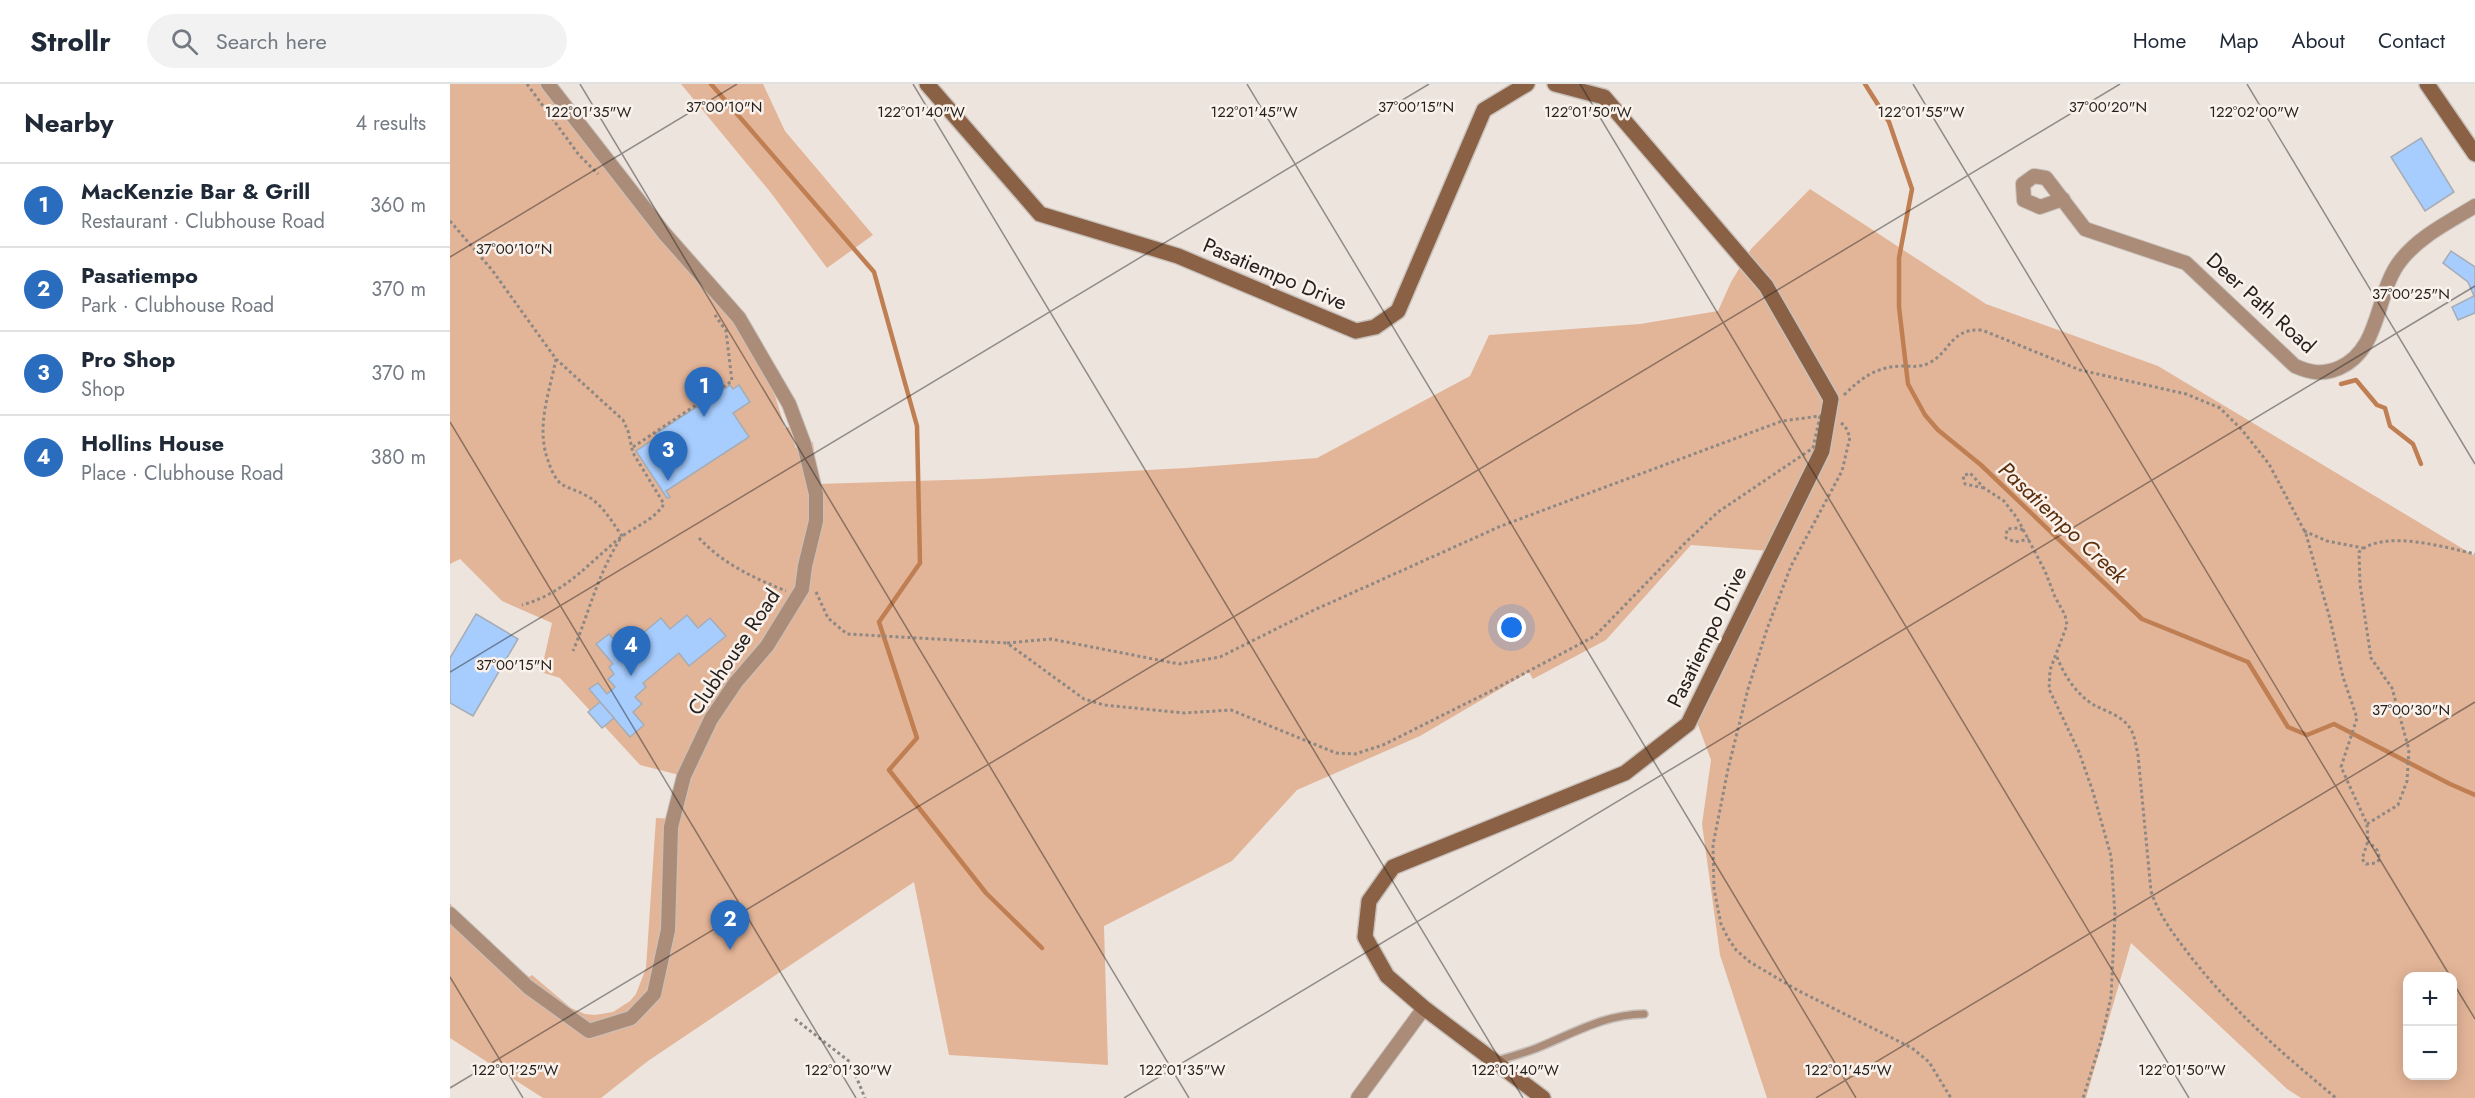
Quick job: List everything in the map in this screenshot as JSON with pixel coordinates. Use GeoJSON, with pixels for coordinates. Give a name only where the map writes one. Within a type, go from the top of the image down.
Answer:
{"type":"FeatureCollection","features":[{"type":"Feature","properties":{"kind":"street","name":"Clubhouse Road"},"geometry":{"type":"LineString","coordinates":[[450,914],[528,987],[589,1031],[631,1017],[654,993],[668,930],[671,826],[684,776],[711,719],[736,682],[767,646],[802,589],[816,521],[816,494],[804,444],[789,404],[739,318],[664,233],[548,84]]}},
{"type":"Feature","properties":{"kind":"street","name":"Pasatiempo Drive"},"geometry":{"type":"LineString","coordinates":[[927,84],[1040,214],[1178,256],[1356,331],[1375,327],[1398,311],[1484,110],[1527,84]]}},
{"type":"Feature","properties":{"kind":"street","name":"Pasatiempo Drive"},"geometry":{"type":"LineString","coordinates":[[1543,1098],[1424,1008],[1387,976],[1365,937],[1369,901],[1394,867],[1625,773],[1688,723],[1822,451],[1825,417],[1831,399],[1766,286],[1604,97],[1555,84]]}},
{"type":"Feature","properties":{"kind":"street"},"geometry":{"type":"LineString","coordinates":[[2427,84],[2475,154]]}},
{"type":"Feature","properties":{"kind":"street","name":"Deer Path Road"},"geometry":{"type":"LineString","coordinates":[[2063,199],[2085,229],[2186,263],[2295,366],[2310,373],[2326,374],[2346,365],[2361,351],[2371,334],[2389,276],[2402,259],[2421,240],[2475,206]]}},
{"type":"Feature","properties":{"kind":"street"},"geometry":{"type":"LineString","coordinates":[[1358,1098],[1424,1008]]}},
{"type":"Feature","properties":{"kind":"lane"},"geometry":{"type":"LineString","coordinates":[[1494,1061],[1536,1049],[1578,1029],[1625,1014],[1644,1014]]}},
{"type":"Feature","properties":{"kind":"path"},"geometry":{"type":"LineString","coordinates":[[527,84],[579,155],[603,179]]}},
{"type":"Feature","properties":{"kind":"path"},"geometry":{"type":"LineString","coordinates":[[450,221],[492,270],[556,359],[622,420],[633,447],[633,453],[664,504],[658,513],[622,536],[563,588],[543,599],[522,605]]}},
{"type":"Feature","properties":{"kind":"path"},"geometry":{"type":"LineString","coordinates":[[633,447],[732,381],[726,331],[713,312]]}},
{"type":"Feature","properties":{"kind":"path"},"geometry":{"type":"LineString","coordinates":[[1844,395],[1870,372],[1884,368],[1917,367],[1930,362],[1962,332],[1972,329],[1982,330],[2080,370],[2186,394],[2220,408],[2242,429],[2269,464],[2304,531],[2330,619],[2343,677],[2357,718],[2341,767],[2367,824],[2368,841],[2362,859],[2363,862],[2372,865],[2380,859],[2377,850],[2368,841]]}},
{"type":"Feature","properties":{"kind":"path"},"geometry":{"type":"LineString","coordinates":[[556,359],[541,435],[544,451],[557,481],[585,495],[598,505],[622,536]]}},
{"type":"Feature","properties":{"kind":"path"},"geometry":{"type":"LineString","coordinates":[[699,538],[729,564],[755,579],[788,592],[814,587],[828,618],[847,634],[1007,643],[1052,639],[1179,664],[1220,657],[1312,611],[1501,526],[1782,421],[1825,417],[1839,420],[1850,436],[1842,471],[1791,566],[1767,629],[1748,689],[1728,769],[1713,845],[1714,889],[1721,924],[1736,950],[1765,972],[1912,1048],[1929,1062],[1951,1098]]}},
{"type":"Feature","properties":{"kind":"path"},"geometry":{"type":"LineString","coordinates":[[1007,643],[1084,699],[1104,705],[1184,713],[1230,710],[1336,753],[1354,754],[1383,745],[1419,728],[1595,636],[1686,542],[1719,512],[1813,448],[1825,417]]}},
{"type":"Feature","properties":{"kind":"path"},"geometry":{"type":"LineString","coordinates":[[1984,488],[1965,484],[1962,476],[1970,473],[1984,488],[2004,501],[2029,539],[2065,615],[2067,625],[2050,670],[2049,689],[2079,752],[2111,856],[2114,883],[2111,997],[2101,1041],[2083,1098]]}},
{"type":"Feature","properties":{"kind":"path"},"geometry":{"type":"LineString","coordinates":[[2024,531],[2018,528],[2007,530],[2006,538],[2015,542],[2029,539]]}},
{"type":"Feature","properties":{"kind":"path"},"geometry":{"type":"LineString","coordinates":[[2304,531],[2327,541],[2363,548]]}},
{"type":"Feature","properties":{"kind":"path"},"geometry":{"type":"LineString","coordinates":[[573,651],[586,619],[594,589],[607,560],[622,536]]}},
{"type":"Feature","properties":{"kind":"path"},"geometry":{"type":"LineString","coordinates":[[2367,824],[2398,805],[2407,782],[2409,750],[2392,688],[2371,658],[2358,563],[2359,552],[2367,544],[2386,540],[2428,544],[2475,554]]}},
{"type":"Feature","properties":{"kind":"path"},"geometry":{"type":"LineString","coordinates":[[2056,655],[2065,674],[2083,698],[2120,718],[2132,733],[2138,755],[2151,891],[2156,907],[2166,923],[2210,981],[2244,1019],[2336,1098]]}},
{"type":"Feature","properties":{"kind":"path"},"geometry":{"type":"LineString","coordinates":[[795,1019],[850,1062],[865,1098]]}},
{"type":"Feature","properties":{"kind":"shaded area"},"geometry":{"type":"Polygon","coordinates":[[[450,84],[544,84],[724,301],[772,386],[785,428],[789,427],[796,448],[813,442],[818,484],[980,479],[1186,468],[1317,458],[1470,376],[1489,335],[1640,324],[1718,311],[1731,282],[1751,249],[1810,189],[1986,304],[2158,366],[2475,556],[2475,1098],[2301,1098],[2287,1089],[2131,943],[2086,1098],[1767,1098],[1720,955],[1702,824],[1711,760],[1691,706],[1769,551],[1691,545],[1606,640],[1533,679],[1529,672],[1420,736],[1297,790],[1232,861],[1104,926],[1108,1065],[949,1055],[914,882],[648,1061],[601,1098],[543,1098],[450,1038],[450,903],[459,915],[529,977],[532,975],[571,1008],[585,1014],[595,1015],[613,1012],[630,1001],[636,994],[646,968],[656,818],[677,819],[683,776],[640,765],[560,678],[541,672],[552,623],[502,601],[460,559],[450,564],[450,84]]]}},
{"type":"Feature","properties":{"kind":"shaded area"},"geometry":{"type":"Polygon","coordinates":[[[681,84],[763,84],[785,131],[873,235],[827,268],[771,193],[681,84]]]}},
{"type":"Feature","properties":{"kind":"building"},"geometry":{"type":"Polygon","coordinates":[[[2421,138],[2454,192],[2425,211],[2391,157],[2421,138]]]}},
{"type":"Feature","properties":{"kind":"building"},"geometry":{"type":"Polygon","coordinates":[[[2451,251],[2475,267],[2475,313],[2458,320],[2452,307],[2474,296],[2468,282],[2443,263],[2451,251]]]}},
{"type":"Feature","properties":{"kind":"building"},"geometry":{"type":"Polygon","coordinates":[[[730,385],[733,389],[739,385],[750,402],[733,413],[749,437],[666,491],[670,497],[667,498],[636,451],[657,437],[655,434],[730,385]]]}},
{"type":"Feature","properties":{"kind":"building"},"geometry":{"type":"Polygon","coordinates":[[[476,614],[518,639],[473,716],[450,703],[450,658],[476,614]]]}},
{"type":"Feature","properties":{"kind":"building"},"geometry":{"type":"Polygon","coordinates":[[[687,615],[698,628],[710,618],[726,636],[689,666],[679,653],[643,683],[646,687],[635,697],[642,704],[633,712],[644,725],[630,737],[589,689],[598,683],[607,694],[615,687],[608,679],[614,674],[609,667],[613,664],[596,644],[609,634],[623,650],[661,618],[670,629],[687,615]]]}},
{"type":"Feature","properties":{"kind":"building"},"geometry":{"type":"Polygon","coordinates":[[[600,702],[614,718],[602,728],[588,712],[600,702]]]}},
{"type":"Feature","properties":{"kind":"waterway"},"geometry":{"type":"LineString","coordinates":[[711,84],[874,272],[917,426],[920,563],[879,622],[917,738],[889,770],[986,893],[1042,948]]}},
{"type":"Feature","properties":{"kind":"waterway","name":"Pasatiempo Creek"},"geometry":{"type":"LineString","coordinates":[[1865,84],[1889,122],[1912,189],[1899,258],[1899,307],[1908,384],[1925,415],[1938,430],[1981,465],[2142,619],[2248,662],[2288,727],[2307,735],[2334,724],[2475,795]]}},
{"type":"Feature","properties":{"kind":"waterway"},"geometry":{"type":"LineString","coordinates":[[2341,384],[2356,380],[2377,405],[2385,408],[2390,426],[2413,444],[2421,464]]}},
{"type":"Feature","properties":{"kind":"place","name":"MacKenzie Bar & Grill"},"geometry":{"type":"Point","coordinates":[704,417]}},
{"type":"Feature","properties":{"kind":"place","name":"Pro Shop"},"geometry":{"type":"Point","coordinates":[668,481]}},
{"type":"Feature","properties":{"kind":"place","name":"Hollins House"},"geometry":{"type":"Point","coordinates":[631,676]}},
{"type":"Feature","properties":{"kind":"place","name":"Pasatiempo"},"geometry":{"type":"Point","coordinates":[730,950]}}]}
